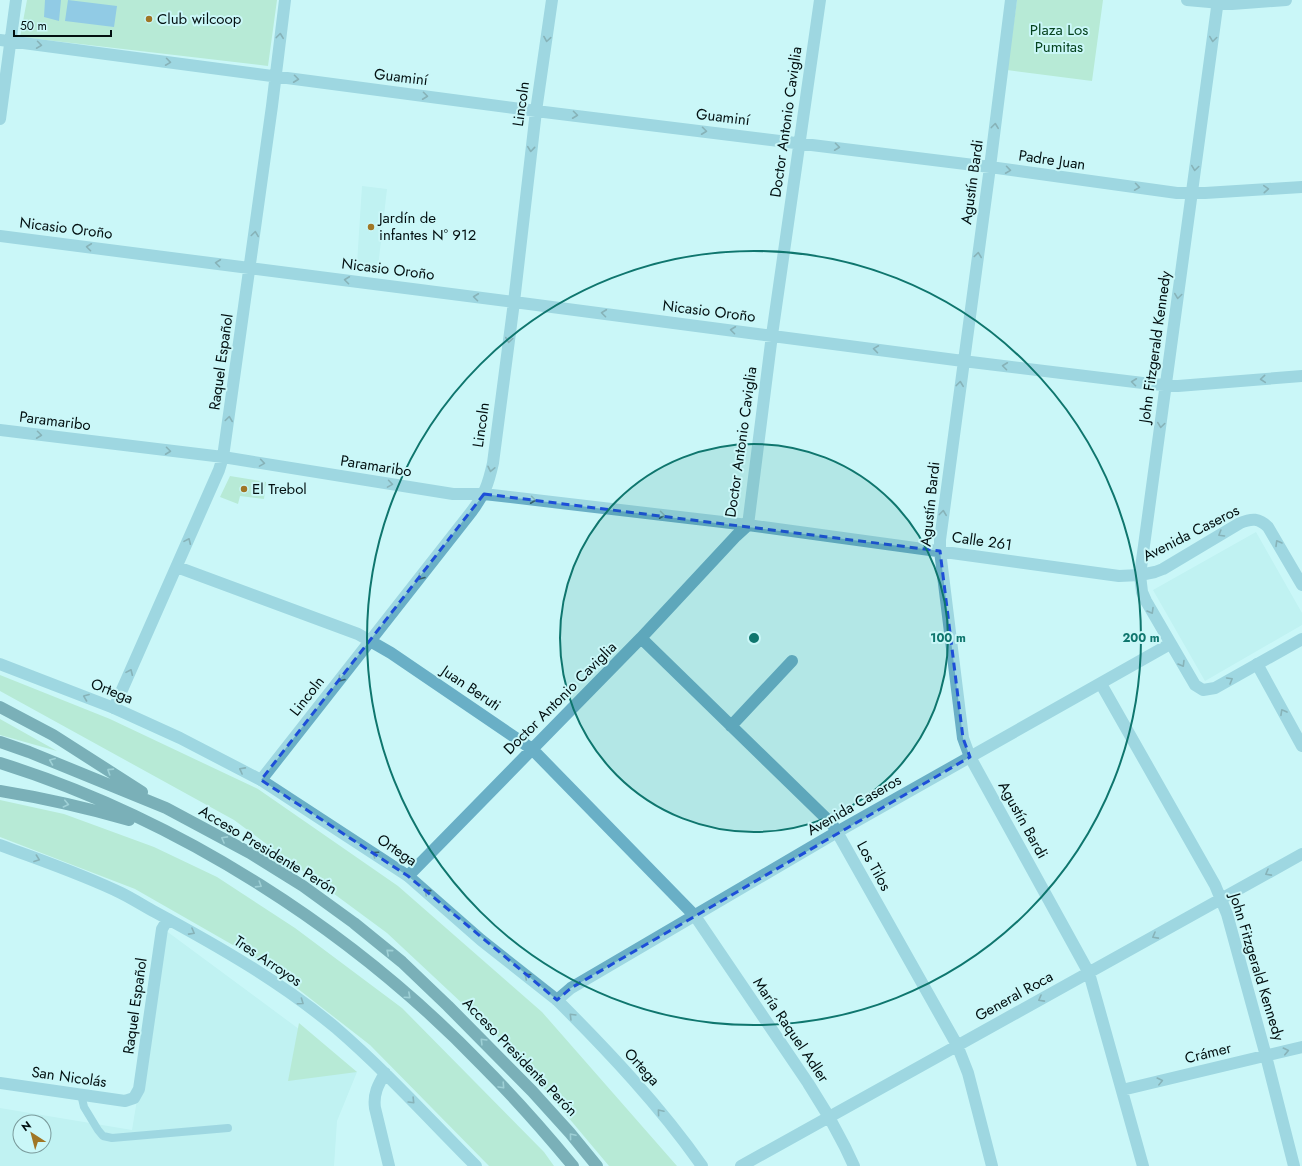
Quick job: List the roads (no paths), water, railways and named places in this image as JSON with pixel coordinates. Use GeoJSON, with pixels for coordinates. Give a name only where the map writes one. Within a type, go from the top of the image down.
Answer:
{"type":"FeatureCollection","features":[{"type":"Feature","properties":{"kind":"highway"},"geometry":{"type":"LineString","coordinates":[[0,707],[53,734],[166,808]]}},
{"type":"Feature","properties":{"kind":"highway","name":"Acceso Presidente Perón"},"geometry":{"type":"LineString","coordinates":[[0,742],[29,752],[166,808],[250,853],[303,886],[354,923],[402,962],[532,1090],[597,1166]]}},
{"type":"Feature","properties":{"kind":"highway"},"geometry":{"type":"LineString","coordinates":[[0,763],[69,787],[165,831],[261,886],[343,942],[389,979],[481,1064],[521,1105],[573,1166]]}},
{"type":"Feature","properties":{"kind":"highway"},"geometry":{"type":"LineString","coordinates":[[0,791],[33,796],[103,813],[165,831]]}},
{"type":"Feature","properties":{"kind":"street"},"geometry":{"type":"LineString","coordinates":[[0,119],[5,41],[16,0]]}},
{"type":"Feature","properties":{"kind":"street","name":"Raquel Español"},"geometry":{"type":"LineString","coordinates":[[114,708],[177,567],[219,470],[223,457],[250,268],[285,0]]}},
{"type":"Feature","properties":{"kind":"street","name":"Lincoln"},"geometry":{"type":"LineString","coordinates":[[261,780],[371,641],[484,494],[492,463],[514,302],[536,111],[552,0]]}},
{"type":"Feature","properties":{"kind":"street","name":"Doctor Antonio Caviglia"},"geometry":{"type":"LineString","coordinates":[[408,876],[642,638],[736,536],[748,525],[772,335],[820,0]]}},
{"type":"Feature","properties":{"kind":"street","name":"Agustín Bardi"},"geometry":{"type":"LineString","coordinates":[[1011,0],[963,361],[940,540],[940,551],[963,738],[970,757],[1089,973],[1143,1166]]}},
{"type":"Feature","properties":{"kind":"street"},"geometry":{"type":"LineString","coordinates":[[1187,0],[1232,4],[1286,0]]}},
{"type":"Feature","properties":{"kind":"street","name":"John Fitzgerald Kennedy"},"geometry":{"type":"LineString","coordinates":[[1218,2],[1140,575],[1142,592],[1146,601],[1195,685],[1203,690],[1215,688],[1257,664]]}},
{"type":"Feature","properties":{"kind":"street","name":"Guaminí"},"geometry":{"type":"LineString","coordinates":[[5,41],[536,111],[799,142]]}},
{"type":"Feature","properties":{"kind":"street","name":"Padre Juan"},"geometry":{"type":"LineString","coordinates":[[799,142],[1177,193],[1192,194],[1302,187]]}},
{"type":"Feature","properties":{"kind":"street","name":"Nicasio Oroño"},"geometry":{"type":"LineString","coordinates":[[0,236],[1151,384],[1178,386],[1302,376]]}},
{"type":"Feature","properties":{"kind":"street","name":"Paramaribo"},"geometry":{"type":"LineString","coordinates":[[0,430],[223,457],[453,494],[484,494],[748,525]]}},
{"type":"Feature","properties":{"kind":"street","name":"Avenida Caseros"},"geometry":{"type":"LineString","coordinates":[[1140,575],[1163,569],[1240,523],[1256,519],[1263,522],[1268,527],[1298,570]]}},
{"type":"Feature","properties":{"kind":"street","name":"Calle 261"},"geometry":{"type":"LineString","coordinates":[[748,525],[1119,576],[1140,575]]}},
{"type":"Feature","properties":{"kind":"street","name":"Juan Beruti"},"geometry":{"type":"LineString","coordinates":[[177,567],[358,634],[391,653],[532,749],[695,916]]}},
{"type":"Feature","properties":{"kind":"street"},"geometry":{"type":"LineString","coordinates":[[1298,570],[1302,585]]}},
{"type":"Feature","properties":{"kind":"street","name":"Los Tilos"},"geometry":{"type":"LineString","coordinates":[[642,638],[832,824],[957,1045],[968,1073],[992,1166]]}},
{"type":"Feature","properties":{"kind":"street"},"geometry":{"type":"LineString","coordinates":[[1302,639],[1257,664],[1302,746]]}},
{"type":"Feature","properties":{"kind":"street","name":"Avenida Caseros"},"geometry":{"type":"LineString","coordinates":[[557,1000],[571,988],[837,832],[1170,644]]}},
{"type":"Feature","properties":{"kind":"street"},"geometry":{"type":"LineString","coordinates":[[731,726],[792,661]]}},
{"type":"Feature","properties":{"kind":"street","name":"Ortega"},"geometry":{"type":"LineString","coordinates":[[0,664],[114,708],[180,738],[261,780],[408,876],[481,940],[557,1000],[642,1091],[685,1142],[702,1166]]}},
{"type":"Feature","properties":{"kind":"street","name":"John Fitzgerald Kennedy"},"geometry":{"type":"LineString","coordinates":[[1101,684],[1215,885],[1221,899],[1227,914],[1266,1056],[1294,1166]]}},
{"type":"Feature","properties":{"kind":"street","name":"Tres Arroyos"},"geometry":{"type":"LineString","coordinates":[[0,845],[83,876],[121,893],[211,942],[250,966],[312,1009],[336,1028],[385,1073],[476,1166]]}},
{"type":"Feature","properties":{"kind":"street","name":"General Roca"},"geometry":{"type":"LineString","coordinates":[[742,1166],[1302,854]]}},
{"type":"Feature","properties":{"kind":"street","name":"María Raquel Adler"},"geometry":{"type":"LineString","coordinates":[[695,916],[808,1083],[829,1117],[854,1166]]}},
{"type":"Feature","properties":{"kind":"street","name":"Raquel Español"},"geometry":{"type":"LineString","coordinates":[[134,1098],[139,1089],[162,929],[168,919]]}},
{"type":"Feature","properties":{"kind":"street","name":"Crámer"},"geometry":{"type":"LineString","coordinates":[[1122,1090],[1302,1047]]}},
{"type":"Feature","properties":{"kind":"street"},"geometry":{"type":"LineString","coordinates":[[385,1073],[377,1087],[374,1099],[389,1166]]}},
{"type":"Feature","properties":{"kind":"street","name":"San Nicolás"},"geometry":{"type":"LineString","coordinates":[[0,1083],[125,1101],[134,1098]]}},
{"type":"Feature","properties":{"kind":"lane"},"geometry":{"type":"LineString","coordinates":[[81,1094],[84,1107],[103,1136],[112,1138],[228,1128]]}},
{"type":"Feature","properties":{"kind":"water"},"geometry":{"type":"Polygon","coordinates":[[[45,0],[61,0],[59,21],[44,17],[45,0]]]}},
{"type":"Feature","properties":{"kind":"water"},"geometry":{"type":"Polygon","coordinates":[[[68,0],[117,6],[114,27],[65,21],[68,0]]]}},
{"type":"Feature","properties":{"kind":"place","name":"Club wilcoop"},"geometry":{"type":"Point","coordinates":[149,19]}},
{"type":"Feature","properties":{"kind":"place","name":"Jardín de infantes N° 912"},"geometry":{"type":"Point","coordinates":[371,227]}},
{"type":"Feature","properties":{"kind":"place","name":"El Trebol"},"geometry":{"type":"Point","coordinates":[244,489]}},
{"type":"Feature","properties":{"kind":"park label","name":"Plaza Los Pumitas"},"geometry":{"type":"Point","coordinates":[1059,38]}}]}
